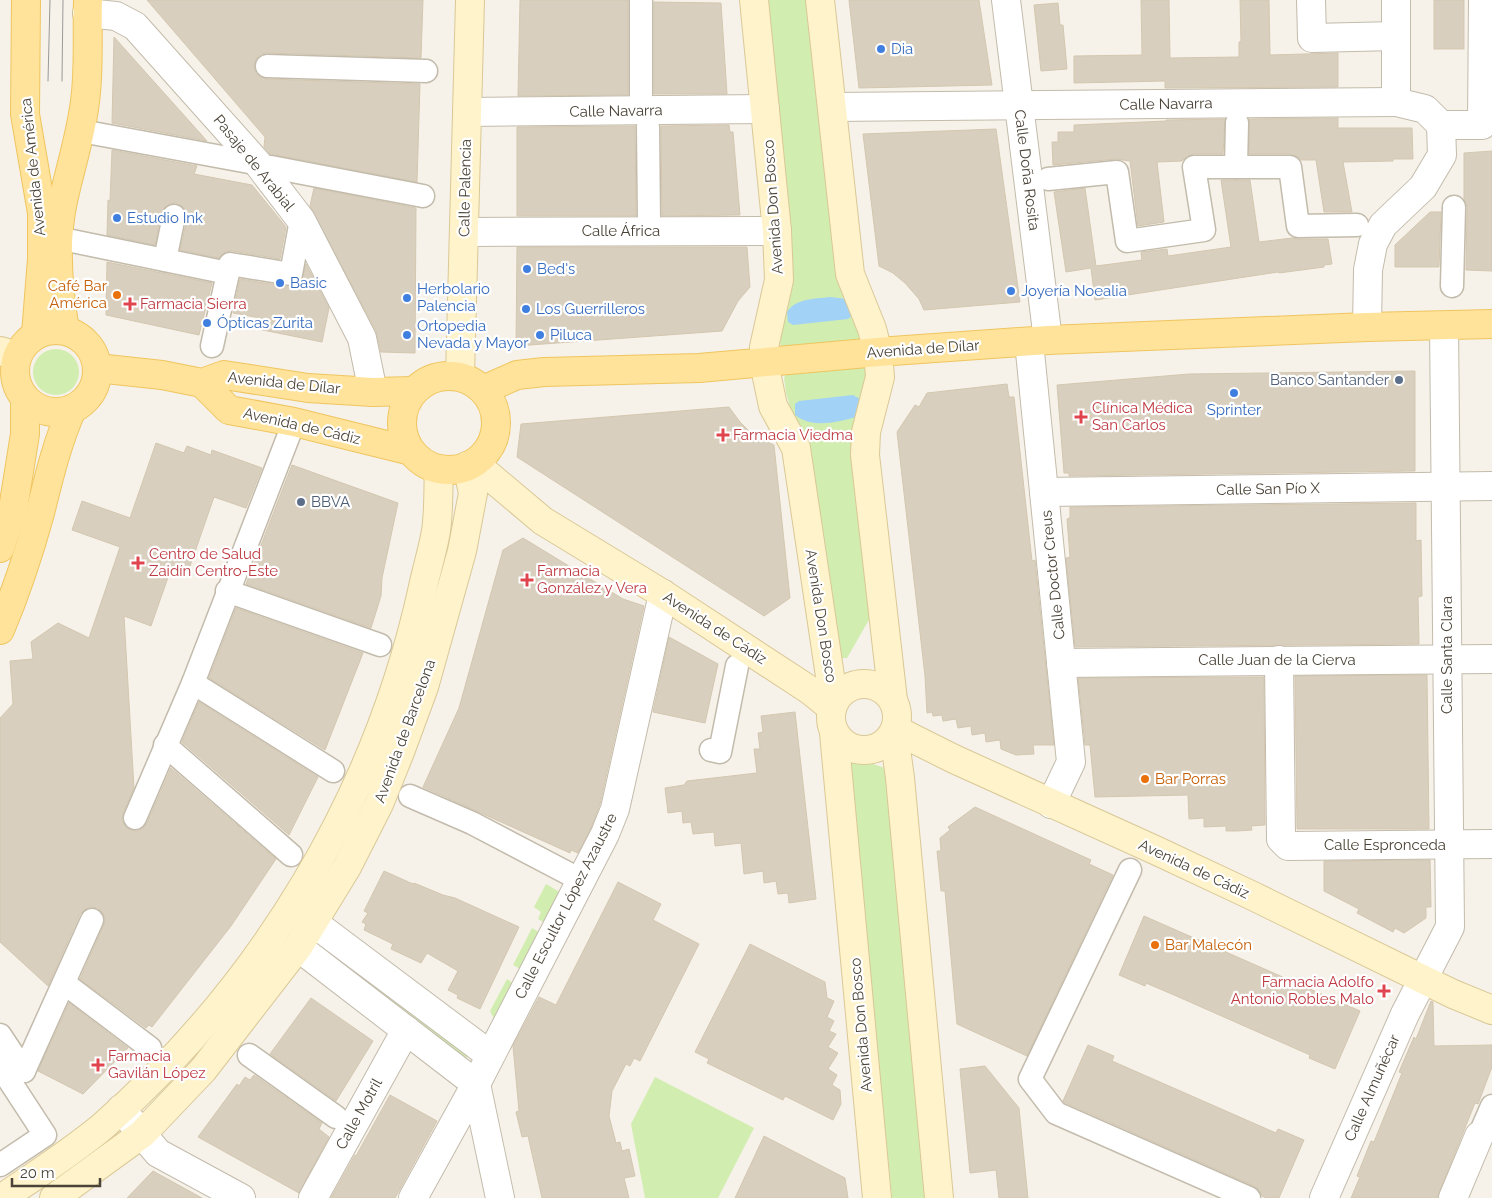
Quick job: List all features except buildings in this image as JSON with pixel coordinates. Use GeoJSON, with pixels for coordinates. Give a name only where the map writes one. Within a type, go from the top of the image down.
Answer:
{"type":"FeatureCollection","features":[{"type":"Feature","properties":{"kind":"main road","name":"Avenida de América"},"geometry":{"type":"LineString","coordinates":[[26,0],[25,114],[42,213],[42,259],[36,334]]}},
{"type":"Feature","properties":{"kind":"main road","name":"Calle Palencia"},"geometry":{"type":"LineString","coordinates":[[470,0],[464,232],[471,383]]}},
{"type":"Feature","properties":{"kind":"main road","name":"Avenida Don Bosco"},"geometry":{"type":"LineString","coordinates":[[754,0],[777,231],[779,280],[764,347],[764,363],[773,406],[796,448],[834,714],[878,1198]]}},
{"type":"Feature","properties":{"kind":"main road"},"geometry":{"type":"LineString","coordinates":[[820,0],[850,274],[872,329],[878,352],[880,377],[866,432],[865,455],[893,700]]}},
{"type":"Feature","properties":{"kind":"main road","name":"Avenida de América"},"geometry":{"type":"LineString","coordinates":[[65,330],[61,310],[58,240],[63,202],[78,143],[86,92],[88,7]]}},
{"type":"Feature","properties":{"kind":"main road","name":"Avenida de Dílar"},"geometry":{"type":"LineString","coordinates":[[471,383],[530,374],[690,369],[878,352],[1038,341],[1367,327],[1492,324]]}},
{"type":"Feature","properties":{"kind":"main road"},"geometry":{"type":"LineString","coordinates":[[50,330],[65,330],[86,343],[95,358],[97,378],[91,394],[72,410],[55,413],[47,412],[31,405],[19,390],[8,353],[36,334],[50,330]]}},
{"type":"Feature","properties":{"kind":"main road","name":"Avenida de Dílar"},"geometry":{"type":"LineString","coordinates":[[97,368],[162,375],[202,383],[224,375],[308,388],[373,392],[414,392]]}},
{"type":"Feature","properties":{"kind":"main road"},"geometry":{"type":"LineString","coordinates":[[448,375],[471,383],[491,401],[496,414],[496,428],[492,442],[484,454],[470,465],[453,470],[439,469],[419,459],[411,451],[404,437],[402,421],[405,405],[423,383],[435,378],[448,375]]}},
{"type":"Feature","properties":{"kind":"main road","name":"Avenida de Cádiz"},"geometry":{"type":"LineString","coordinates":[[202,383],[229,410],[294,422],[411,451]]}},
{"type":"Feature","properties":{"kind":"main road"},"geometry":{"type":"LineString","coordinates":[[0,548],[13,509],[26,434],[25,399]]}},
{"type":"Feature","properties":{"kind":"main road"},"geometry":{"type":"LineString","coordinates":[[0,630],[16,592],[39,515],[55,451],[72,410]]}},
{"type":"Feature","properties":{"kind":"main road","name":"Avenida de Cádiz"},"geometry":{"type":"LineString","coordinates":[[470,465],[543,521],[663,594],[811,691],[834,714]]}},
{"type":"Feature","properties":{"kind":"main road","name":"Avenida de Barcelona"},"geometry":{"type":"LineString","coordinates":[[54,1198],[142,1134],[203,1070],[298,947],[347,867],[378,804],[424,687],[462,552],[473,493],[470,465]]}},
{"type":"Feature","properties":{"kind":"main road","name":"Avenida de Barcelona"},"geometry":{"type":"LineString","coordinates":[[2,1198],[100,1128],[179,1052],[220,1005],[276,931],[310,877],[339,823],[375,745],[400,675],[436,531],[439,469]]}},
{"type":"Feature","properties":{"kind":"main road"},"geometry":{"type":"LineString","coordinates":[[895,731],[888,742],[879,748],[864,751],[849,747],[840,741],[834,714],[840,694],[858,684],[868,684],[887,692],[897,709],[895,731],[939,1198]]}},
{"type":"Feature","properties":{"kind":"main road","name":"Avenida de Cádiz"},"geometry":{"type":"LineString","coordinates":[[895,731],[1244,892],[1453,994],[1492,1010]]}},
{"type":"Feature","properties":{"kind":"street"},"geometry":{"type":"LineString","coordinates":[[641,0],[641,95]]}},
{"type":"Feature","properties":{"kind":"street","name":"Calle Doña Rosita"},"geometry":{"type":"LineString","coordinates":[[1006,0],[1019,106],[1038,341]]}},
{"type":"Feature","properties":{"kind":"street"},"geometry":{"type":"LineString","coordinates":[[1311,0],[1312,38],[1396,36]]}},
{"type":"Feature","properties":{"kind":"street"},"geometry":{"type":"LineString","coordinates":[[1396,0],[1396,102]]}},
{"type":"Feature","properties":{"kind":"street"},"geometry":{"type":"LineString","coordinates":[[1048,179],[1116,172],[1127,241],[1204,230],[1194,167],[1290,167],[1298,226],[1370,225],[1423,187],[1442,155],[1441,125],[1487,125],[1487,35],[1483,0]]}},
{"type":"Feature","properties":{"kind":"street","name":"Pasaje de Arabial"},"geometry":{"type":"LineString","coordinates":[[88,7],[116,16],[135,26],[234,135],[272,180],[301,220],[362,338],[373,392]]}},
{"type":"Feature","properties":{"kind":"street"},"geometry":{"type":"LineString","coordinates":[[266,66],[426,71]]}},
{"type":"Feature","properties":{"kind":"street","name":"Calle Navarra"},"geometry":{"type":"LineString","coordinates":[[832,107],[1396,102],[1425,109],[1441,125]]}},
{"type":"Feature","properties":{"kind":"street","name":"Calle Navarra"},"geometry":{"type":"LineString","coordinates":[[467,112],[765,109]]}},
{"type":"Feature","properties":{"kind":"street"},"geometry":{"type":"LineString","coordinates":[[1236,123],[1236,167]]}},
{"type":"Feature","properties":{"kind":"street"},"geometry":{"type":"LineString","coordinates":[[648,127],[649,220]]}},
{"type":"Feature","properties":{"kind":"street"},"geometry":{"type":"LineString","coordinates":[[92,132],[249,162]]}},
{"type":"Feature","properties":{"kind":"street"},"geometry":{"type":"LineString","coordinates":[[271,167],[423,196]]}},
{"type":"Feature","properties":{"kind":"street"},"geometry":{"type":"LineString","coordinates":[[1452,286],[1454,207]]}},
{"type":"Feature","properties":{"kind":"street"},"geometry":{"type":"LineString","coordinates":[[164,260],[174,216]]}},
{"type":"Feature","properties":{"kind":"street"},"geometry":{"type":"LineString","coordinates":[[212,346],[230,264],[291,274],[301,220]]}},
{"type":"Feature","properties":{"kind":"street"},"geometry":{"type":"LineString","coordinates":[[1367,327],[1368,270],[1373,244],[1370,225]]}},
{"type":"Feature","properties":{"kind":"street","name":"Calle África"},"geometry":{"type":"LineString","coordinates":[[464,232],[777,231]]}},
{"type":"Feature","properties":{"kind":"street"},"geometry":{"type":"LineString","coordinates":[[72,241],[228,273]]}},
{"type":"Feature","properties":{"kind":"street","name":"Calle Santa Clara"},"geometry":{"type":"LineString","coordinates":[[1424,979],[1450,927],[1444,326]]}},
{"type":"Feature","properties":{"kind":"street","name":"Calle Doctor Creus"},"geometry":{"type":"LineString","coordinates":[[1038,341],[1044,492],[1071,762],[1051,804]]}},
{"type":"Feature","properties":{"kind":"street"},"geometry":{"type":"LineString","coordinates":[[135,818],[193,683],[294,422]]}},
{"type":"Feature","properties":{"kind":"street","name":"Calle San Pío X"},"geometry":{"type":"LineString","coordinates":[[1044,492],[1492,486]]}},
{"type":"Feature","properties":{"kind":"street"},"geometry":{"type":"LineString","coordinates":[[227,591],[380,645]]}},
{"type":"Feature","properties":{"kind":"street","name":"Calle Escultor López Azaustre"},"geometry":{"type":"LineString","coordinates":[[413,1198],[476,1084],[605,834],[615,809],[663,594]]}},
{"type":"Feature","properties":{"kind":"street","name":"Calle Juan de la Cierva"},"geometry":{"type":"LineString","coordinates":[[1061,663],[1492,659]]}},
{"type":"Feature","properties":{"kind":"street","name":"Calle Espronceda"},"geometry":{"type":"LineString","coordinates":[[1279,660],[1280,839],[1288,846],[1492,844]]}},
{"type":"Feature","properties":{"kind":"street","name":"Avenida de Cádiz"},"geometry":{"type":"LineString","coordinates":[[710,750],[720,752],[737,666]]}},
{"type":"Feature","properties":{"kind":"street"},"geometry":{"type":"LineString","coordinates":[[193,683],[333,771]]}},
{"type":"Feature","properties":{"kind":"street"},"geometry":{"type":"LineString","coordinates":[[165,746],[292,854]]}},
{"type":"Feature","properties":{"kind":"street","name":"Avenida de Barcelona"},"geometry":{"type":"LineString","coordinates":[[410,796],[472,823],[575,877]]}},
{"type":"Feature","properties":{"kind":"street"},"geometry":{"type":"LineString","coordinates":[[1130,870],[1030,1079],[1056,1113],[1248,1198]]}},
{"type":"Feature","properties":{"kind":"street"},"geometry":{"type":"LineString","coordinates":[[0,1034],[24,1071],[92,920]]}},
{"type":"Feature","properties":{"kind":"street"},"geometry":{"type":"LineString","coordinates":[[314,923],[490,1055]]}},
{"type":"Feature","properties":{"kind":"street"},"geometry":{"type":"LineString","coordinates":[[298,947],[476,1084],[500,1198]]}},
{"type":"Feature","properties":{"kind":"street","name":"Calle Almuñécar"},"geometry":{"type":"LineString","coordinates":[[1324,1198],[1405,1014],[1424,979]]}},
{"type":"Feature","properties":{"kind":"street"},"geometry":{"type":"LineString","coordinates":[[64,983],[150,1048]]}},
{"type":"Feature","properties":{"kind":"street","name":"Calle Motril"},"geometry":{"type":"LineString","coordinates":[[313,1198],[406,1030]]}},
{"type":"Feature","properties":{"kind":"street"},"geometry":{"type":"LineString","coordinates":[[249,1055],[336,1117]]}},
{"type":"Feature","properties":{"kind":"street"},"geometry":{"type":"LineString","coordinates":[[0,1066],[44,1135],[0,1165]]}},
{"type":"Feature","properties":{"kind":"street"},"geometry":{"type":"LineString","coordinates":[[1454,1198],[1492,1106]]}},
{"type":"Feature","properties":{"kind":"street"},"geometry":{"type":"LineString","coordinates":[[121,1109],[158,1153],[241,1198]]}},
{"type":"Feature","properties":{"kind":"green space"},"geometry":{"type":"Polygon","coordinates":[[[766,0],[807,0],[831,228],[862,341],[783,348],[780,344],[782,318],[793,285],[766,0]]]}},
{"type":"Feature","properties":{"kind":"green space"},"geometry":{"type":"Polygon","coordinates":[[[52,349],[60,349],[69,353],[75,359],[79,372],[75,385],[69,391],[60,395],[52,395],[43,391],[37,385],[33,376],[33,368],[37,359],[43,353],[52,349]]]}},
{"type":"Feature","properties":{"kind":"green space"},"geometry":{"type":"Polygon","coordinates":[[[863,367],[868,369],[852,444],[870,618],[847,658],[838,658],[809,444],[791,410],[784,378],[786,373],[863,367]]]}},
{"type":"Feature","properties":{"kind":"green space"},"geometry":{"type":"Polygon","coordinates":[[[851,754],[885,768],[927,1198],[892,1198],[848,757],[851,754]]]}},
{"type":"Feature","properties":{"kind":"green space"},"geometry":{"type":"Polygon","coordinates":[[[546,884],[563,894],[547,924],[538,919],[541,912],[534,907],[546,884]]]}},
{"type":"Feature","properties":{"kind":"green space"},"geometry":{"type":"Polygon","coordinates":[[[532,928],[542,934],[522,970],[513,965],[532,928]]]}},
{"type":"Feature","properties":{"kind":"green space"},"geometry":{"type":"Polygon","coordinates":[[[357,968],[468,1055],[465,1060],[350,978],[357,968]]]}},
{"type":"Feature","properties":{"kind":"green space"},"geometry":{"type":"Polygon","coordinates":[[[507,979],[515,984],[495,1021],[490,1011],[507,979]]]}},
{"type":"Feature","properties":{"kind":"green space"},"geometry":{"type":"Polygon","coordinates":[[[655,1077],[754,1128],[718,1198],[645,1198],[631,1124],[655,1077]]]}},
{"type":"Feature","properties":{"kind":"water"},"geometry":{"type":"Polygon","coordinates":[[[830,297],[847,299],[853,315],[848,319],[793,325],[788,322],[787,312],[795,304],[806,300],[830,297]]]}},
{"type":"Feature","properties":{"kind":"water"},"geometry":{"type":"Polygon","coordinates":[[[853,395],[860,399],[861,407],[857,417],[817,423],[809,422],[795,415],[795,404],[799,401],[853,395]]]}},
{"type":"Feature","properties":{"kind":"tram line"},"geometry":{"type":"LineString","coordinates":[[48,81],[50,0]]}},
{"type":"Feature","properties":{"kind":"tram line"},"geometry":{"type":"LineString","coordinates":[[62,81],[63,0]]}},
{"type":"Feature","properties":{"kind":"place","name":"Dia"},"geometry":{"type":"Point","coordinates":[881,49]}},
{"type":"Feature","properties":{"kind":"place","name":"Estudio Ink"},"geometry":{"type":"Point","coordinates":[117,218]}},
{"type":"Feature","properties":{"kind":"place","name":"Bed's"},"geometry":{"type":"Point","coordinates":[527,269]}},
{"type":"Feature","properties":{"kind":"place","name":"Basic"},"geometry":{"type":"Point","coordinates":[280,283]}},
{"type":"Feature","properties":{"kind":"place","name":"Joyería Noealia"},"geometry":{"type":"Point","coordinates":[1011,291]}},
{"type":"Feature","properties":{"kind":"place","name":"Café Bar América"},"geometry":{"type":"Point","coordinates":[117,295]}},
{"type":"Feature","properties":{"kind":"place","name":"Herbolario Palencia"},"geometry":{"type":"Point","coordinates":[407,298]}},
{"type":"Feature","properties":{"kind":"place","name":"Farmacia Sierra"},"geometry":{"type":"Point","coordinates":[130,304]}},
{"type":"Feature","properties":{"kind":"place","name":"Los Guerrilleros"},"geometry":{"type":"Point","coordinates":[526,309]}},
{"type":"Feature","properties":{"kind":"place","name":"Ópticas Zurita"},"geometry":{"type":"Point","coordinates":[207,323]}},
{"type":"Feature","properties":{"kind":"place","name":"Ortopedia Nevada y Mayor"},"geometry":{"type":"Point","coordinates":[407,335]}},
{"type":"Feature","properties":{"kind":"place","name":"Piluca"},"geometry":{"type":"Point","coordinates":[540,335]}},
{"type":"Feature","properties":{"kind":"place","name":"Banco Santander"},"geometry":{"type":"Point","coordinates":[1399,380]}},
{"type":"Feature","properties":{"kind":"place","name":"Sprinter"},"geometry":{"type":"Point","coordinates":[1234,393]}},
{"type":"Feature","properties":{"kind":"place","name":"Clínica Médica San Carlos"},"geometry":{"type":"Point","coordinates":[1081,417]}},
{"type":"Feature","properties":{"kind":"place","name":"Farmacia Viedma"},"geometry":{"type":"Point","coordinates":[723,435]}},
{"type":"Feature","properties":{"kind":"place","name":"BBVA"},"geometry":{"type":"Point","coordinates":[301,502]}},
{"type":"Feature","properties":{"kind":"place","name":"Centro de Salud Zaidín Centro-Este"},"geometry":{"type":"Point","coordinates":[138,563]}},
{"type":"Feature","properties":{"kind":"place","name":"Farmacia González y Vera"},"geometry":{"type":"Point","coordinates":[527,580]}},
{"type":"Feature","properties":{"kind":"place","name":"Bar Porras"},"geometry":{"type":"Point","coordinates":[1145,779]}},
{"type":"Feature","properties":{"kind":"place","name":"Bar Malecón"},"geometry":{"type":"Point","coordinates":[1155,945]}},
{"type":"Feature","properties":{"kind":"place","name":"Farmacia Adolfo Antonio Robles Malo"},"geometry":{"type":"Point","coordinates":[1384,991]}},
{"type":"Feature","properties":{"kind":"place","name":"Farmacia Gavilán López"},"geometry":{"type":"Point","coordinates":[98,1065]}}]}
